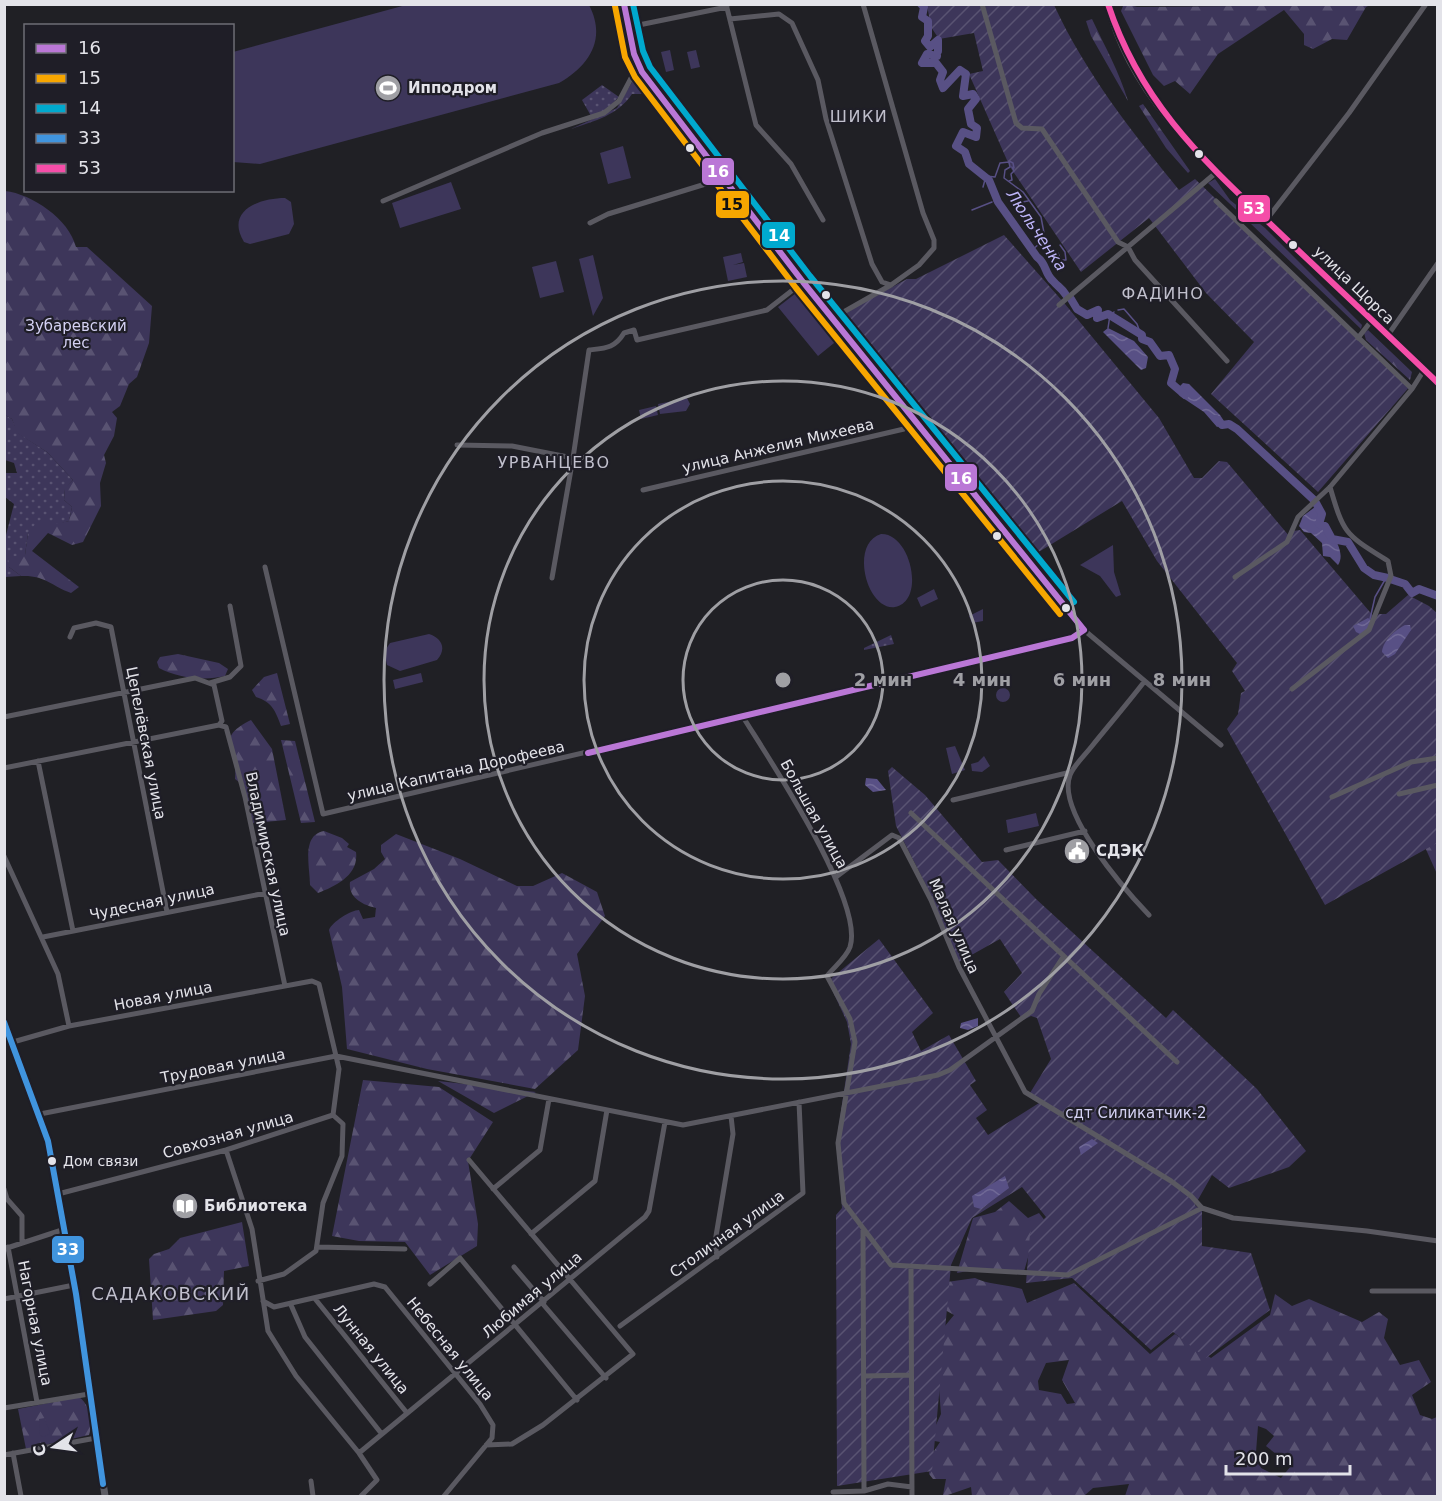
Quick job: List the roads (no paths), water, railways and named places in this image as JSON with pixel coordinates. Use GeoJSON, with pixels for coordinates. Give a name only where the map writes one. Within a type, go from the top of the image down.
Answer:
{"type":"FeatureCollection","features":[{"type":"Feature","properties":{"kind":"main road","name":"улица Щорса"},"geometry":{"type":"LineString","coordinates":[[1108,4],[1115,31],[1126,58],[1150,95],[1176,127],[1218,171],[1437,383]]}},
{"type":"Feature","properties":{"kind":"main road"},"geometry":{"type":"LineString","coordinates":[[4,1022],[40,1114],[58,1194],[74,1285],[105,1497]]}},
{"type":"Feature","properties":{"kind":"street"},"geometry":{"type":"LineString","coordinates":[[624,4],[639,65],[803,282],[1084,630],[1221,745]]}},
{"type":"Feature","properties":{"kind":"street"},"geometry":{"type":"LineString","coordinates":[[833,318],[891,285],[919,265],[934,248],[934,240],[923,213],[863,4]]}},
{"type":"Feature","properties":{"kind":"street"},"geometry":{"type":"LineString","coordinates":[[982,4],[1016,123],[1022,128],[1042,129],[1118,242],[1128,247],[1136,260],[1227,361]]}},
{"type":"Feature","properties":{"kind":"street"},"geometry":{"type":"LineString","coordinates":[[1267,219],[1339,127],[1426,4]]}},
{"type":"Feature","properties":{"kind":"street"},"geometry":{"type":"LineString","coordinates":[[629,27],[727,6],[756,125],[791,164],[823,220]]}},
{"type":"Feature","properties":{"kind":"street"},"geometry":{"type":"LineString","coordinates":[[730,19],[779,14],[787,18],[818,80],[826,119],[872,264],[882,282],[891,285]]}},
{"type":"Feature","properties":{"kind":"street"},"geometry":{"type":"LineString","coordinates":[[383,201],[542,133],[604,112],[620,101],[639,65]]}},
{"type":"Feature","properties":{"kind":"street"},"geometry":{"type":"LineString","coordinates":[[1059,305],[1218,171]]}},
{"type":"Feature","properties":{"kind":"street"},"geometry":{"type":"LineString","coordinates":[[590,223],[608,214],[725,178]]}},
{"type":"Feature","properties":{"kind":"street"},"geometry":{"type":"LineString","coordinates":[[1216,201],[1412,389]]}},
{"type":"Feature","properties":{"kind":"street"},"geometry":{"type":"LineString","coordinates":[[1388,335],[1437,263]]}},
{"type":"Feature","properties":{"kind":"street"},"geometry":{"type":"LineString","coordinates":[[552,578],[589,350],[608,348],[619,342],[624,333],[634,330],[637,340],[767,310],[803,282]]}},
{"type":"Feature","properties":{"kind":"street"},"geometry":{"type":"LineString","coordinates":[[1358,338],[1372,320]]}},
{"type":"Feature","properties":{"kind":"street"},"geometry":{"type":"LineString","coordinates":[[1234,577],[1287,542],[1298,517],[1330,487],[1412,389],[1424,370]]}},
{"type":"Feature","properties":{"kind":"street","name":"улица Анжелия Михеева"},"geometry":{"type":"LineString","coordinates":[[643,490],[903,429],[916,421]]}},
{"type":"Feature","properties":{"kind":"street"},"geometry":{"type":"LineString","coordinates":[[457,445],[512,446],[573,458]]}},
{"type":"Feature","properties":{"kind":"street"},"geometry":{"type":"LineString","coordinates":[[1293,689],[1369,630],[1391,576],[1388,561],[1355,540],[1341,526],[1330,487]]}},
{"type":"Feature","properties":{"kind":"street","name":"улица Капитана Дорофеева"},"geometry":{"type":"LineString","coordinates":[[265,567],[323,814],[744,717],[1072,638],[1084,630]]}},
{"type":"Feature","properties":{"kind":"street"},"geometry":{"type":"LineString","coordinates":[[209,683],[230,677],[241,666],[230,606]]}},
{"type":"Feature","properties":{"kind":"street","name":"Цепелёвская улица"},"geometry":{"type":"LineString","coordinates":[[70,638],[74,628],[96,623],[111,627],[167,912]]}},
{"type":"Feature","properties":{"kind":"street"},"geometry":{"type":"LineString","coordinates":[[4,717],[195,678],[214,685],[222,721],[219,725],[4,768]]}},
{"type":"Feature","properties":{"kind":"street"},"geometry":{"type":"LineString","coordinates":[[1144,682],[1071,772],[1068,781],[1070,798],[1085,831],[1122,887],[1149,915]]}},
{"type":"Feature","properties":{"kind":"street","name":"Большая улица"},"geometry":{"type":"LineString","coordinates":[[744,717],[836,877],[851,938],[846,955],[827,976],[850,1019],[855,1042],[848,1092]]}},
{"type":"Feature","properties":{"kind":"street","name":"Владимирская улица"},"geometry":{"type":"LineString","coordinates":[[219,725],[225,727],[245,797],[285,986]]}},
{"type":"Feature","properties":{"kind":"street"},"geometry":{"type":"LineString","coordinates":[[1332,797],[1412,762],[1437,758]]}},
{"type":"Feature","properties":{"kind":"street"},"geometry":{"type":"LineString","coordinates":[[39,761],[73,931]]}},
{"type":"Feature","properties":{"kind":"street"},"geometry":{"type":"LineString","coordinates":[[953,800],[1071,772]]}},
{"type":"Feature","properties":{"kind":"street"},"geometry":{"type":"LineString","coordinates":[[1399,794],[1437,785]]}},
{"type":"Feature","properties":{"kind":"street"},"geometry":{"type":"LineString","coordinates":[[911,813],[1177,1062]]}},
{"type":"Feature","properties":{"kind":"street"},"geometry":{"type":"LineString","coordinates":[[1006,850],[1085,831]]}},
{"type":"Feature","properties":{"kind":"street","name":"Малая улица"},"geometry":{"type":"LineString","coordinates":[[836,877],[892,835],[899,838],[931,900],[959,967],[994,1038],[1025,1092],[1171,1181],[1191,1196],[1202,1208]]}},
{"type":"Feature","properties":{"kind":"street"},"geometry":{"type":"LineString","coordinates":[[4,856],[58,974],[69,1026]]}},
{"type":"Feature","properties":{"kind":"street","name":"Чудесная улица"},"geometry":{"type":"LineString","coordinates":[[43,937],[266,893]]}},
{"type":"Feature","properties":{"kind":"street"},"geometry":{"type":"LineString","coordinates":[[258,1281],[284,1274],[311,1257],[318,1247],[323,1203],[343,1152],[343,1124],[333,1115],[339,1069],[336,1056],[683,1125],[938,1075],[950,1070],[1032,1011],[1039,994],[1064,957]]}},
{"type":"Feature","properties":{"kind":"street","name":"Новая улица"},"geometry":{"type":"LineString","coordinates":[[13,1042],[69,1026],[312,981],[319,984],[336,1056]]}},
{"type":"Feature","properties":{"kind":"street","name":"Трудовая улица"},"geometry":{"type":"LineString","coordinates":[[40,1114],[336,1056]]}},
{"type":"Feature","properties":{"kind":"street"},"geometry":{"type":"LineString","coordinates":[[848,1092],[838,1143],[844,1203],[891,1265],[911,1268],[1068,1275],[1202,1208],[1233,1218],[1367,1231],[1437,1241]]}},
{"type":"Feature","properties":{"kind":"street"},"geometry":{"type":"LineString","coordinates":[[494,1189],[540,1150],[549,1099]]}},
{"type":"Feature","properties":{"kind":"street","name":"Столичная улица"},"geometry":{"type":"LineString","coordinates":[[620,1326],[803,1193],[799,1102]]}},
{"type":"Feature","properties":{"kind":"street"},"geometry":{"type":"LineString","coordinates":[[531,1234],[595,1181],[607,1110]]}},
{"type":"Feature","properties":{"kind":"street","name":"Совхозная улица"},"geometry":{"type":"LineString","coordinates":[[58,1194],[226,1150],[333,1115]]}},
{"type":"Feature","properties":{"kind":"street"},"geometry":{"type":"LineString","coordinates":[[717,1257],[715,1242],[733,1134],[731,1116]]}},
{"type":"Feature","properties":{"kind":"street","name":"Любимая улица"},"geometry":{"type":"LineString","coordinates":[[359,1453],[645,1217],[649,1211],[665,1122]]}},
{"type":"Feature","properties":{"kind":"street"},"geometry":{"type":"LineString","coordinates":[[226,1150],[252,1229],[258,1281],[268,1331],[296,1376],[359,1453],[377,1480],[361,1497]]}},
{"type":"Feature","properties":{"kind":"street"},"geometry":{"type":"LineString","coordinates":[[444,1497],[486,1445],[512,1444],[577,1400],[633,1354],[469,1160]]}},
{"type":"Feature","properties":{"kind":"street"},"geometry":{"type":"LineString","coordinates":[[4,1189],[7,1199],[22,1216],[22,1242]]}},
{"type":"Feature","properties":{"kind":"street"},"geometry":{"type":"LineString","coordinates":[[863,1228],[864,1491]]}},
{"type":"Feature","properties":{"kind":"street"},"geometry":{"type":"LineString","coordinates":[[6,1248],[65,1229]]}},
{"type":"Feature","properties":{"kind":"street"},"geometry":{"type":"LineString","coordinates":[[318,1247],[405,1249]]}},
{"type":"Feature","properties":{"kind":"street","name":"Нагорная улица"},"geometry":{"type":"LineString","coordinates":[[6,1248],[38,1402]]}},
{"type":"Feature","properties":{"kind":"street"},"geometry":{"type":"LineString","coordinates":[[430,1284],[460,1258],[577,1400]]}},
{"type":"Feature","properties":{"kind":"street"},"geometry":{"type":"LineString","coordinates":[[514,1267],[606,1378]]}},
{"type":"Feature","properties":{"kind":"street"},"geometry":{"type":"LineString","coordinates":[[911,1268],[912,1497]]}},
{"type":"Feature","properties":{"kind":"street","name":"Небесная улица"},"geometry":{"type":"LineString","coordinates":[[316,1300],[374,1284],[385,1287],[493,1425],[492,1438],[486,1445]]}},
{"type":"Feature","properties":{"kind":"street"},"geometry":{"type":"LineString","coordinates":[[4,1299],[74,1285]]}},
{"type":"Feature","properties":{"kind":"street"},"geometry":{"type":"LineString","coordinates":[[1372,1291],[1437,1291]]}},
{"type":"Feature","properties":{"kind":"street"},"geometry":{"type":"LineString","coordinates":[[262,1300],[274,1307],[316,1300]]}},
{"type":"Feature","properties":{"kind":"street","name":"Лунная улица"},"geometry":{"type":"LineString","coordinates":[[316,1300],[407,1413]]}},
{"type":"Feature","properties":{"kind":"street"},"geometry":{"type":"LineString","coordinates":[[291,1305],[305,1337],[381,1433]]}},
{"type":"Feature","properties":{"kind":"street"},"geometry":{"type":"LineString","coordinates":[[864,1376],[911,1375]]}},
{"type":"Feature","properties":{"kind":"street"},"geometry":{"type":"LineString","coordinates":[[4,1408],[89,1394]]}},
{"type":"Feature","properties":{"kind":"street"},"geometry":{"type":"LineString","coordinates":[[4,1455],[96,1438]]}},
{"type":"Feature","properties":{"kind":"street"},"geometry":{"type":"LineString","coordinates":[[13,1453],[21,1497]]}},
{"type":"Feature","properties":{"kind":"street"},"geometry":{"type":"LineString","coordinates":[[311,1480],[313,1497]]}},
{"type":"Feature","properties":{"kind":"street"},"geometry":{"type":"LineString","coordinates":[[832,1492],[864,1491],[888,1484],[912,1487]]}},
{"type":"Feature","properties":{"kind":"water"},"geometry":{"type":"Polygon","coordinates":[[[1108,328],[1134,341],[1148,357],[1146,368],[1141,370],[1103,332],[1108,328]]]}},
{"type":"Feature","properties":{"kind":"water"},"geometry":{"type":"Polygon","coordinates":[[[1183,383],[1189,384],[1220,415],[1224,421],[1222,425],[1217,427],[1204,412],[1180,396],[1176,390],[1183,383]]]}},
{"type":"Feature","properties":{"kind":"water"},"geometry":{"type":"Polygon","coordinates":[[[1315,507],[1322,514],[1319,524],[1333,536],[1339,548],[1341,554],[1338,565],[1330,557],[1323,556],[1322,543],[1311,533],[1304,532],[1299,526],[1303,516],[1315,507]]]}},
{"type":"Feature","properties":{"kind":"water"},"geometry":{"type":"Polygon","coordinates":[[[1368,618],[1371,620],[1369,628],[1360,634],[1356,632],[1353,626],[1368,618]]]}},
{"type":"Feature","properties":{"kind":"water"},"geometry":{"type":"Polygon","coordinates":[[[1405,625],[1410,625],[1411,630],[1395,654],[1388,658],[1382,652],[1387,640],[1405,625]]]}},
{"type":"Feature","properties":{"kind":"water"},"geometry":{"type":"Polygon","coordinates":[[[866,778],[877,779],[886,790],[873,792],[865,785],[866,778]]]}},
{"type":"Feature","properties":{"kind":"water"},"geometry":{"type":"Polygon","coordinates":[[[978,1018],[978,1026],[968,1030],[960,1028],[961,1023],[978,1018]]]}},
{"type":"Feature","properties":{"kind":"water"},"geometry":{"type":"Polygon","coordinates":[[[1092,1139],[1098,1143],[1081,1155],[1079,1147],[1092,1139]]]}},
{"type":"Feature","properties":{"kind":"water"},"geometry":{"type":"Polygon","coordinates":[[[1005,1176],[1009,1188],[981,1209],[974,1207],[972,1196],[1005,1176]]]}},
{"type":"Feature","properties":{"kind":"waterway","name":"Люльченка"},"geometry":{"type":"LineString","coordinates":[[921,4],[924,7],[922,17],[928,21],[928,36],[925,41],[930,47],[938,40],[938,51]]}},
{"type":"Feature","properties":{"kind":"waterway","name":"Люльченка"},"geometry":{"type":"LineString","coordinates":[[937,56],[927,54],[922,63],[936,63],[943,72],[940,80],[943,88],[960,70],[966,74],[963,96],[973,94],[976,99],[968,109],[971,124],[977,128],[976,137],[963,132],[956,146],[965,152],[969,164],[989,180],[998,202],[1042,263],[1050,278],[1066,295]]}},
{"type":"Feature","properties":{"kind":"waterway"},"geometry":{"type":"LineString","coordinates":[[1009,161],[1013,163],[1014,168]]}},
{"type":"Feature","properties":{"kind":"waterway"},"geometry":{"type":"LineString","coordinates":[[983,187],[986,176],[995,177],[1000,163],[1009,162],[1010,167],[1005,170],[1004,178],[1023,192],[1041,217],[1044,233],[1039,244]]}},
{"type":"Feature","properties":{"kind":"waterway"},"geometry":{"type":"LineString","coordinates":[[1009,181],[1012,180],[1011,174],[1014,171],[1012,167]]}},
{"type":"Feature","properties":{"kind":"waterway"},"geometry":{"type":"LineString","coordinates":[[1022,202],[1028,201]]}},
{"type":"Feature","properties":{"kind":"waterway"},"geometry":{"type":"LineString","coordinates":[[972,210],[992,202]]}},
{"type":"Feature","properties":{"kind":"waterway"},"geometry":{"type":"LineString","coordinates":[[1032,250],[1039,244],[1051,252],[1058,253],[1061,260],[1066,260],[1065,252],[1060,245]]}},
{"type":"Feature","properties":{"kind":"waterway","name":"Люльченка"},"geometry":{"type":"LineString","coordinates":[[1071,299],[1077,309],[1087,315],[1098,310],[1097,318],[1108,314],[1142,335],[1142,339],[1150,342],[1160,356],[1169,355],[1175,369],[1171,383],[1185,395]]}},
{"type":"Feature","properties":{"kind":"waterway"},"geometry":{"type":"LineString","coordinates":[[1118,310],[1124,309],[1137,324],[1141,335]]}},
{"type":"Feature","properties":{"kind":"waterway","name":"Люльченка"},"geometry":{"type":"LineString","coordinates":[[1108,328],[1110,315],[1114,312]]}},
{"type":"Feature","properties":{"kind":"waterway","name":"Люльченка"},"geometry":{"type":"LineString","coordinates":[[1216,419],[1222,425],[1229,424],[1237,429],[1314,500]]}},
{"type":"Feature","properties":{"kind":"waterway","name":"Люльченка"},"geometry":{"type":"LineString","coordinates":[[1316,503],[1322,514],[1319,524],[1325,526],[1332,539],[1348,542],[1364,568],[1374,575],[1388,578]]}},
{"type":"Feature","properties":{"kind":"waterway"},"geometry":{"type":"LineString","coordinates":[[1370,619],[1375,597],[1386,578]]}},
{"type":"Feature","properties":{"kind":"waterway","name":"Люльченка"},"geometry":{"type":"LineString","coordinates":[[1390,579],[1405,584],[1412,593],[1419,589],[1438,596]]}},
{"type":"Feature","properties":{"kind":"place","name":"Ипподром"},"geometry":{"type":"Point","coordinates":[388,88]}},
{"type":"Feature","properties":{"kind":"place","name":"СДЭК"},"geometry":{"type":"Point","coordinates":[1077,851]}},
{"type":"Feature","properties":{"kind":"place","name":"Дом связи"},"geometry":{"type":"Point","coordinates":[52,1161]}},
{"type":"Feature","properties":{"kind":"place","name":"Библиотека"},"geometry":{"type":"Point","coordinates":[185,1206]}},
{"type":"Feature","properties":{"kind":"district","name":"ШИКИ"},"geometry":{"type":"Point","coordinates":[859,116]}},
{"type":"Feature","properties":{"kind":"district","name":"ФАДИНО"},"geometry":{"type":"Point","coordinates":[1163,293]}},
{"type":"Feature","properties":{"kind":"district","name":"УРВАНЦЕВО"},"geometry":{"type":"Point","coordinates":[554,462]}},
{"type":"Feature","properties":{"kind":"district","name":"САДАКОВСКИЙ"},"geometry":{"type":"Point","coordinates":[171,1294]}},
{"type":"Feature","properties":{"kind":"park label","name":"Зубаревский лес"},"geometry":{"type":"Point","coordinates":[76,334]}},
{"type":"Feature","properties":{"kind":"park label","name":"сдт Силикатчик-2"},"geometry":{"type":"Point","coordinates":[1136,1113]}}]}
